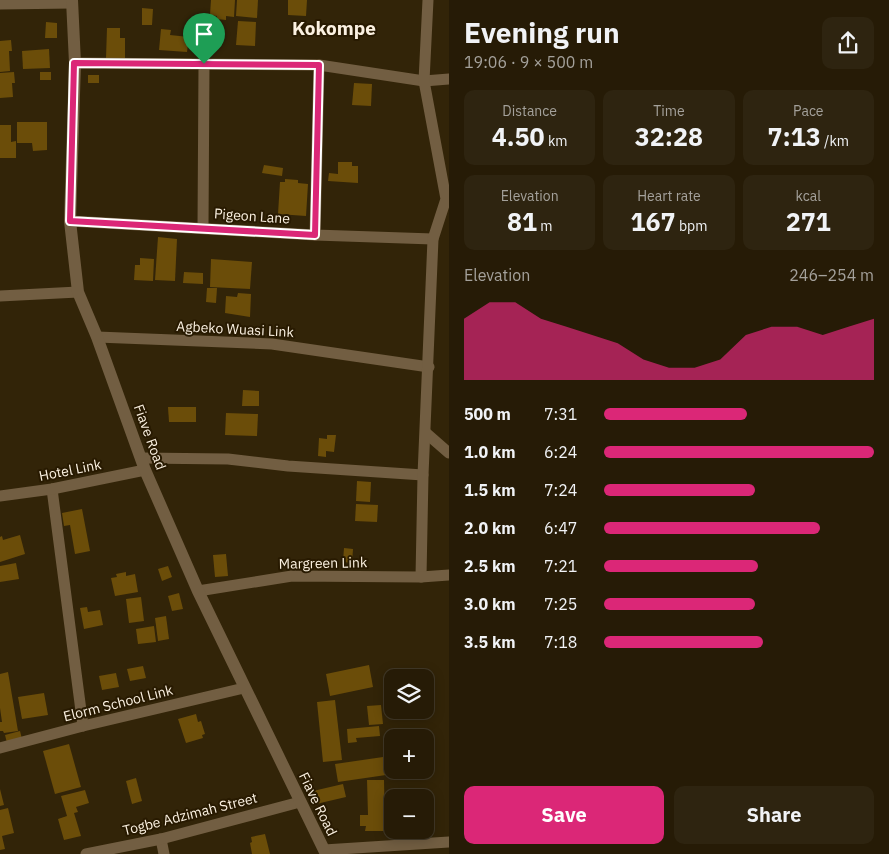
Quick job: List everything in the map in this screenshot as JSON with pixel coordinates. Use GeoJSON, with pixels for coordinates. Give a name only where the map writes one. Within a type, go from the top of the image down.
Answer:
{"type":"FeatureCollection","features":[{"type":"Feature","properties":{"kind":"street"},"geometry":{"type":"LineString","coordinates":[[421,577],[432,239],[448,199],[424,81],[428,0]]}},
{"type":"Feature","properties":{"kind":"street"},"geometry":{"type":"LineString","coordinates":[[0,4],[72,1]]}},
{"type":"Feature","properties":{"kind":"street","name":"Fiave Road"},"geometry":{"type":"LineString","coordinates":[[72,1],[74,63],[70,221],[78,292],[98,338],[143,464],[198,591],[325,852]]}},
{"type":"Feature","properties":{"kind":"street"},"geometry":{"type":"LineString","coordinates":[[74,63],[319,65],[424,81],[449,79]]}},
{"type":"Feature","properties":{"kind":"street"},"geometry":{"type":"LineString","coordinates":[[203,228],[204,64]]}},
{"type":"Feature","properties":{"kind":"street"},"geometry":{"type":"LineString","coordinates":[[315,235],[319,65]]}},
{"type":"Feature","properties":{"kind":"street","name":"Pigeon Lane"},"geometry":{"type":"LineString","coordinates":[[70,221],[315,235],[432,239]]}},
{"type":"Feature","properties":{"kind":"street"},"geometry":{"type":"LineString","coordinates":[[0,296],[78,292]]}},
{"type":"Feature","properties":{"kind":"street","name":"Agbeko Wuasi Link"},"geometry":{"type":"LineString","coordinates":[[98,338],[272,344],[428,367]]}},
{"type":"Feature","properties":{"kind":"street"},"geometry":{"type":"LineString","coordinates":[[426,433],[449,453]]}},
{"type":"Feature","properties":{"kind":"street","name":"Hotel Link"},"geometry":{"type":"LineString","coordinates":[[0,496],[52,489],[143,464],[228,459],[288,466],[423,475]]}},
{"type":"Feature","properties":{"kind":"street"},"geometry":{"type":"LineString","coordinates":[[52,489],[83,726]]}},
{"type":"Feature","properties":{"kind":"street","name":"Margreen Link"},"geometry":{"type":"LineString","coordinates":[[198,591],[292,576],[421,577],[449,574]]}},
{"type":"Feature","properties":{"kind":"street","name":"Elorm School Link"},"geometry":{"type":"LineString","coordinates":[[0,748],[83,726],[244,688]]}},
{"type":"Feature","properties":{"kind":"street","name":"Togbe Adzimah Street"},"geometry":{"type":"LineString","coordinates":[[86,854],[161,839],[300,802]]}},
{"type":"Feature","properties":{"kind":"street"},"geometry":{"type":"LineString","coordinates":[[161,839],[164,854]]}},
{"type":"Feature","properties":{"kind":"street"},"geometry":{"type":"LineString","coordinates":[[325,852],[449,842]]}},
{"type":"Feature","properties":{"kind":"building"},"geometry":{"type":"Polygon","coordinates":[[[211,0],[235,0],[234,17],[226,16],[226,20],[217,19],[217,16],[210,15],[211,0]]]}},
{"type":"Feature","properties":{"kind":"building"},"geometry":{"type":"Polygon","coordinates":[[[237,0],[258,0],[257,18],[236,16],[237,0]]]}},
{"type":"Feature","properties":{"kind":"building"},"geometry":{"type":"Polygon","coordinates":[[[288,0],[307,0],[306,16],[288,15],[288,0]]]}},
{"type":"Feature","properties":{"kind":"building"},"geometry":{"type":"Polygon","coordinates":[[[142,8],[153,9],[152,25],[142,25],[142,8]]]}},
{"type":"Feature","properties":{"kind":"building"},"geometry":{"type":"Polygon","coordinates":[[[238,21],[256,22],[255,46],[236,45],[238,21]]]}},
{"type":"Feature","properties":{"kind":"building"},"geometry":{"type":"Polygon","coordinates":[[[46,22],[57,23],[57,38],[45,38],[46,22]]]}},
{"type":"Feature","properties":{"kind":"building"},"geometry":{"type":"Polygon","coordinates":[[[107,28],[120,28],[120,38],[125,38],[125,58],[106,58],[107,28]]]}},
{"type":"Feature","properties":{"kind":"building"},"geometry":{"type":"Polygon","coordinates":[[[161,29],[171,30],[170,35],[189,37],[187,52],[159,50],[161,29]]]}},
{"type":"Feature","properties":{"kind":"building"},"geometry":{"type":"Polygon","coordinates":[[[11,40],[12,51],[9,51],[10,71],[0,72],[0,41],[11,40]]]}},
{"type":"Feature","properties":{"kind":"building"},"geometry":{"type":"Polygon","coordinates":[[[49,49],[50,68],[23,69],[22,51],[49,49]]]}},
{"type":"Feature","properties":{"kind":"building"},"geometry":{"type":"Polygon","coordinates":[[[14,72],[15,83],[12,83],[13,97],[0,98],[0,73],[14,72]]]}},
{"type":"Feature","properties":{"kind":"building"},"geometry":{"type":"Polygon","coordinates":[[[40,72],[51,72],[51,80],[40,80],[40,72]]]}},
{"type":"Feature","properties":{"kind":"building"},"geometry":{"type":"Polygon","coordinates":[[[88,75],[99,75],[99,83],[88,83],[88,75]]]}},
{"type":"Feature","properties":{"kind":"building"},"geometry":{"type":"Polygon","coordinates":[[[354,83],[372,84],[371,106],[352,105],[354,83]]]}},
{"type":"Feature","properties":{"kind":"building"},"geometry":{"type":"Polygon","coordinates":[[[17,122],[47,122],[47,150],[33,151],[32,143],[17,143],[17,122]]]}},
{"type":"Feature","properties":{"kind":"building"},"geometry":{"type":"Polygon","coordinates":[[[0,125],[11,125],[11,142],[16,141],[16,158],[0,158],[0,125]]]}},
{"type":"Feature","properties":{"kind":"building"},"geometry":{"type":"Polygon","coordinates":[[[338,162],[352,162],[352,166],[358,166],[358,183],[328,181],[329,173],[338,174],[338,162]]]}},
{"type":"Feature","properties":{"kind":"building"},"geometry":{"type":"Polygon","coordinates":[[[264,165],[283,168],[282,176],[262,173],[264,165]]]}},
{"type":"Feature","properties":{"kind":"building"},"geometry":{"type":"Polygon","coordinates":[[[285,179],[298,180],[298,183],[308,184],[306,216],[278,214],[280,182],[285,182],[285,179]]]}},
{"type":"Feature","properties":{"kind":"building"},"geometry":{"type":"Polygon","coordinates":[[[158,237],[177,239],[175,281],[155,280],[158,237]]]}},
{"type":"Feature","properties":{"kind":"building"},"geometry":{"type":"Polygon","coordinates":[[[140,258],[154,259],[153,281],[134,280],[135,265],[140,265],[140,258]]]}},
{"type":"Feature","properties":{"kind":"building"},"geometry":{"type":"Polygon","coordinates":[[[211,259],[252,262],[250,289],[210,287],[211,259]]]}},
{"type":"Feature","properties":{"kind":"building"},"geometry":{"type":"Polygon","coordinates":[[[184,272],[203,273],[203,284],[183,283],[184,272]]]}},
{"type":"Feature","properties":{"kind":"building"},"geometry":{"type":"Polygon","coordinates":[[[207,288],[217,288],[216,303],[206,302],[207,288]]]}},
{"type":"Feature","properties":{"kind":"building"},"geometry":{"type":"Polygon","coordinates":[[[238,293],[251,294],[250,317],[225,313],[226,296],[237,297],[238,293]]]}},
{"type":"Feature","properties":{"kind":"building"},"geometry":{"type":"Polygon","coordinates":[[[243,390],[259,391],[259,406],[242,406],[243,390]]]}},
{"type":"Feature","properties":{"kind":"building"},"geometry":{"type":"Polygon","coordinates":[[[168,407],[196,407],[196,422],[169,422],[168,407]]]}},
{"type":"Feature","properties":{"kind":"building"},"geometry":{"type":"Polygon","coordinates":[[[226,413],[258,414],[257,436],[225,435],[226,413]]]}},
{"type":"Feature","properties":{"kind":"building"},"geometry":{"type":"Polygon","coordinates":[[[327,435],[336,435],[334,452],[326,451],[326,457],[318,456],[319,438],[327,439],[327,435]]]}},
{"type":"Feature","properties":{"kind":"building"},"geometry":{"type":"Polygon","coordinates":[[[357,481],[371,482],[370,502],[356,501],[357,481]]]}},
{"type":"Feature","properties":{"kind":"building"},"geometry":{"type":"Polygon","coordinates":[[[356,504],[378,505],[377,522],[355,521],[356,504]]]}},
{"type":"Feature","properties":{"kind":"building"},"geometry":{"type":"Polygon","coordinates":[[[82,509],[90,551],[75,554],[70,525],[64,526],[62,513],[82,509]]]}},
{"type":"Feature","properties":{"kind":"building"},"geometry":{"type":"Polygon","coordinates":[[[20,535],[25,554],[0,562],[0,537],[2,536],[3,540],[20,535]]]}},
{"type":"Feature","properties":{"kind":"building"},"geometry":{"type":"Polygon","coordinates":[[[344,548],[353,549],[352,563],[343,562],[344,548]]]}},
{"type":"Feature","properties":{"kind":"building"},"geometry":{"type":"Polygon","coordinates":[[[226,554],[228,576],[215,577],[213,555],[226,554]]]}},
{"type":"Feature","properties":{"kind":"building"},"geometry":{"type":"Polygon","coordinates":[[[16,563],[19,579],[0,582],[0,566],[16,563]]]}},
{"type":"Feature","properties":{"kind":"building"},"geometry":{"type":"Polygon","coordinates":[[[168,566],[172,577],[162,581],[158,569],[168,566]]]}},
{"type":"Feature","properties":{"kind":"building"},"geometry":{"type":"Polygon","coordinates":[[[126,572],[126,576],[135,574],[138,592],[115,596],[111,578],[117,577],[116,574],[126,572]]]}},
{"type":"Feature","properties":{"kind":"building"},"geometry":{"type":"Polygon","coordinates":[[[179,593],[183,609],[172,611],[168,596],[179,593]]]}},
{"type":"Feature","properties":{"kind":"building"},"geometry":{"type":"Polygon","coordinates":[[[141,597],[144,621],[129,623],[126,599],[141,597]]]}},
{"type":"Feature","properties":{"kind":"building"},"geometry":{"type":"Polygon","coordinates":[[[87,607],[88,612],[100,610],[103,625],[84,629],[80,608],[87,607]]]}},
{"type":"Feature","properties":{"kind":"building"},"geometry":{"type":"Polygon","coordinates":[[[166,616],[169,639],[158,641],[155,618],[166,616]]]}},
{"type":"Feature","properties":{"kind":"building"},"geometry":{"type":"Polygon","coordinates":[[[154,626],[156,642],[138,644],[136,629],[154,626]]]}},
{"type":"Feature","properties":{"kind":"building"},"geometry":{"type":"Polygon","coordinates":[[[369,665],[373,687],[330,696],[326,674],[369,665]]]}},
{"type":"Feature","properties":{"kind":"building"},"geometry":{"type":"Polygon","coordinates":[[[143,666],[146,678],[130,681],[127,669],[143,666]]]}},
{"type":"Feature","properties":{"kind":"building"},"geometry":{"type":"Polygon","coordinates":[[[8,672],[18,731],[4,733],[0,731],[0,722],[2,722],[0,674],[8,672]]]}},
{"type":"Feature","properties":{"kind":"building"},"geometry":{"type":"Polygon","coordinates":[[[116,673],[119,687],[102,690],[99,676],[116,673]]]}},
{"type":"Feature","properties":{"kind":"building"},"geometry":{"type":"Polygon","coordinates":[[[44,693],[48,715],[22,719],[18,697],[44,693]]]}},
{"type":"Feature","properties":{"kind":"building"},"geometry":{"type":"Polygon","coordinates":[[[335,700],[342,760],[323,762],[317,702],[335,700]]]}},
{"type":"Feature","properties":{"kind":"building"},"geometry":{"type":"Polygon","coordinates":[[[381,705],[383,724],[369,725],[367,706],[381,705]]]}},
{"type":"Feature","properties":{"kind":"building"},"geometry":{"type":"Polygon","coordinates":[[[196,714],[198,722],[201,721],[205,734],[202,735],[203,738],[186,743],[178,719],[196,714]]]}},
{"type":"Feature","properties":{"kind":"building"},"geometry":{"type":"Polygon","coordinates":[[[379,726],[380,736],[356,738],[357,742],[348,743],[347,729],[379,726]]]}},
{"type":"Feature","properties":{"kind":"building"},"geometry":{"type":"Polygon","coordinates":[[[20,731],[22,739],[7,743],[5,735],[20,731]]]}},
{"type":"Feature","properties":{"kind":"building"},"geometry":{"type":"Polygon","coordinates":[[[69,744],[81,787],[55,794],[43,751],[69,744]]]}},
{"type":"Feature","properties":{"kind":"building"},"geometry":{"type":"Polygon","coordinates":[[[383,757],[384,775],[338,782],[335,764],[383,757]]]}},
{"type":"Feature","properties":{"kind":"building"},"geometry":{"type":"Polygon","coordinates":[[[136,778],[142,801],[132,804],[126,781],[136,778]]]}},
{"type":"Feature","properties":{"kind":"building"},"geometry":{"type":"Polygon","coordinates":[[[367,780],[384,780],[384,831],[365,831],[366,826],[360,826],[360,815],[368,815],[367,780]]]}},
{"type":"Feature","properties":{"kind":"building"},"geometry":{"type":"Polygon","coordinates":[[[343,784],[346,797],[316,804],[313,791],[343,784]]]}},
{"type":"Feature","properties":{"kind":"building"},"geometry":{"type":"Polygon","coordinates":[[[0,789],[4,805],[0,806],[0,789]]]}},
{"type":"Feature","properties":{"kind":"building"},"geometry":{"type":"Polygon","coordinates":[[[85,790],[89,803],[76,807],[78,812],[74,813],[81,836],[64,840],[58,819],[67,816],[61,796],[85,790]]]}},
{"type":"Feature","properties":{"kind":"building"},"geometry":{"type":"Polygon","coordinates":[[[8,808],[14,833],[2,836],[5,849],[0,850],[0,810],[8,808]]]}},
{"type":"Feature","properties":{"kind":"building"},"geometry":{"type":"Polygon","coordinates":[[[265,834],[270,854],[252,854],[251,837],[265,834]]]}},
{"type":"Feature","properties":{"kind":"district","name":"Kokompe"},"geometry":{"type":"Point","coordinates":[334,28]}},
{"type":"Feature","properties":{"kind":"route"},"geometry":{"type":"LineString","coordinates":[[74,63],[204,64],[319,65],[315,235],[70,221],[74,63]]}}]}
